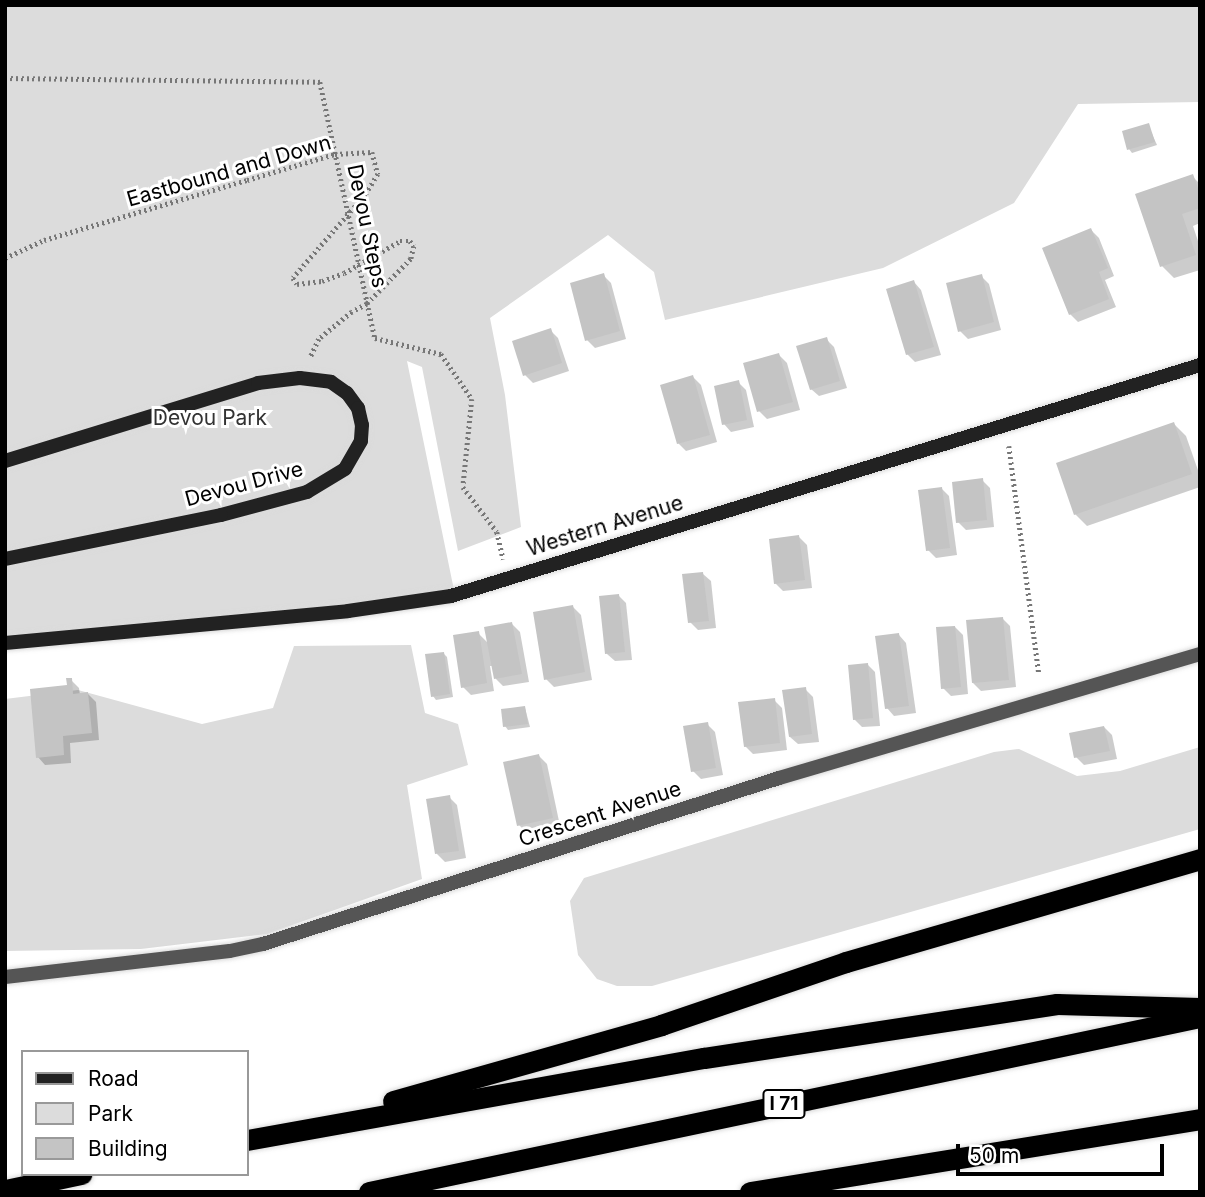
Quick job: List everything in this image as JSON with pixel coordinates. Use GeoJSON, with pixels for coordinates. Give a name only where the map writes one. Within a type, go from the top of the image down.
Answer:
{"type":"FeatureCollection","features":[{"type":"Feature","properties":{"kind":"highway"},"geometry":{"type":"LineString","coordinates":[[277,1134],[662,1024],[846,962],[1200,859]]}},
{"type":"Feature","properties":{"kind":"highway"},"geometry":{"type":"LineString","coordinates":[[248,1140],[744,1052],[1057,1004],[1200,1008]]}},
{"type":"Feature","properties":{"kind":"highway","name":"I 71"},"geometry":{"type":"LineString","coordinates":[[369,1192],[1200,1017]]}},
{"type":"Feature","properties":{"kind":"highway"},"geometry":{"type":"LineString","coordinates":[[750,1192],[1200,1119]]}},
{"type":"Feature","properties":{"kind":"highway"},"geometry":{"type":"LineString","coordinates":[[5,1190],[72,1176]]}},
{"type":"Feature","properties":{"kind":"street","name":"Western Avenue"},"geometry":{"type":"LineString","coordinates":[[5,643],[348,611],[451,596],[1200,365]]}},
{"type":"Feature","properties":{"kind":"street","name":"Devou Drive"},"geometry":{"type":"LineString","coordinates":[[5,461],[258,383],[300,378],[331,382],[347,393],[358,408],[362,425],[361,441],[345,470],[307,492],[221,515],[5,559]]}},
{"type":"Feature","properties":{"kind":"street","name":"Crescent Avenue"},"geometry":{"type":"LineString","coordinates":[[5,977],[230,951],[263,944],[779,778],[1200,654]]}},
{"type":"Feature","properties":{"kind":"path","name":"Devou Steps"},"geometry":{"type":"LineString","coordinates":[[5,78],[320,82],[374,338],[441,354],[472,399],[463,487],[497,532],[503,559]]}},
{"type":"Feature","properties":{"kind":"path","name":"Eastbound and Down"},"geometry":{"type":"LineString","coordinates":[[5,258],[44,240],[335,154],[372,152],[377,162],[378,174],[348,214],[296,270],[293,278],[297,284],[322,281],[344,273],[358,262],[400,241],[410,241],[414,246],[411,259],[367,304],[352,312],[319,340],[300,378]]}},
{"type":"Feature","properties":{"kind":"path"},"geometry":{"type":"LineString","coordinates":[[1009,446],[1039,673]]}},
{"type":"Feature","properties":{"kind":"green space","name":"Devou Park"},"geometry":{"type":"Polygon","coordinates":[[[5,5],[1200,5],[1200,102],[1078,104],[1014,203],[883,268],[665,320],[654,272],[608,235],[490,318],[505,395],[521,527],[458,551],[422,367],[407,361],[455,595],[5,643],[5,5]]]}},
{"type":"Feature","properties":{"kind":"green space"},"geometry":{"type":"Polygon","coordinates":[[[411,645],[425,713],[458,724],[468,765],[407,785],[422,879],[267,934],[141,949],[5,951],[5,699],[78,690],[202,724],[273,708],[294,646],[411,645]]]}},
{"type":"Feature","properties":{"kind":"green space"},"geometry":{"type":"Polygon","coordinates":[[[1200,747],[1200,829],[652,986],[617,986],[597,979],[578,955],[570,901],[584,878],[994,752],[1019,749],[1077,776],[1120,771],[1200,747]]]}},
{"type":"Feature","properties":{"kind":"building"},"geometry":{"type":"Polygon","coordinates":[[[1149,123],[1155,142],[1127,150],[1122,131],[1149,123]]]}},
{"type":"Feature","properties":{"kind":"building"},"geometry":{"type":"Polygon","coordinates":[[[1193,174],[1200,194],[1200,208],[1182,214],[1196,255],[1160,267],[1135,194],[1193,174]]]}},
{"type":"Feature","properties":{"kind":"building"},"geometry":{"type":"Polygon","coordinates":[[[1091,228],[1108,268],[1099,272],[1109,299],[1069,315],[1042,248],[1091,228]]]}},
{"type":"Feature","properties":{"kind":"building"},"geometry":{"type":"Polygon","coordinates":[[[604,273],[620,331],[585,341],[570,283],[604,273]]]}},
{"type":"Feature","properties":{"kind":"building"},"geometry":{"type":"Polygon","coordinates":[[[982,274],[994,322],[958,332],[946,283],[982,274]]]}},
{"type":"Feature","properties":{"kind":"building"},"geometry":{"type":"Polygon","coordinates":[[[914,280],[934,347],[906,355],[886,289],[914,280]]]}},
{"type":"Feature","properties":{"kind":"building"},"geometry":{"type":"Polygon","coordinates":[[[551,328],[562,363],[523,376],[512,341],[551,328]]]}},
{"type":"Feature","properties":{"kind":"building"},"geometry":{"type":"Polygon","coordinates":[[[827,337],[840,381],[810,390],[796,346],[827,337]]]}},
{"type":"Feature","properties":{"kind":"building"},"geometry":{"type":"Polygon","coordinates":[[[779,353],[793,402],[757,412],[743,363],[779,353]]]}},
{"type":"Feature","properties":{"kind":"building"},"geometry":{"type":"Polygon","coordinates":[[[693,375],[710,435],[677,444],[660,385],[693,375]]]}},
{"type":"Feature","properties":{"kind":"building"},"geometry":{"type":"Polygon","coordinates":[[[739,380],[747,420],[722,425],[714,386],[739,380]]]}},
{"type":"Feature","properties":{"kind":"building"},"geometry":{"type":"Polygon","coordinates":[[[1174,422],[1192,474],[1074,515],[1056,463],[1174,422]]]}},
{"type":"Feature","properties":{"kind":"building"},"geometry":{"type":"Polygon","coordinates":[[[983,478],[987,520],[956,523],[952,482],[983,478]]]}},
{"type":"Feature","properties":{"kind":"building"},"geometry":{"type":"Polygon","coordinates":[[[942,487],[950,548],[926,551],[918,490],[942,487]]]}},
{"type":"Feature","properties":{"kind":"building"},"geometry":{"type":"Polygon","coordinates":[[[799,535],[805,580],[774,584],[769,539],[799,535]]]}},
{"type":"Feature","properties":{"kind":"building"},"geometry":{"type":"Polygon","coordinates":[[[703,572],[709,621],[688,623],[682,574],[703,572]]]}},
{"type":"Feature","properties":{"kind":"building"},"geometry":{"type":"Polygon","coordinates":[[[619,594],[625,652],[605,654],[599,596],[619,594]]]}},
{"type":"Feature","properties":{"kind":"building"},"geometry":{"type":"Polygon","coordinates":[[[573,605],[585,672],[544,680],[533,612],[573,605]]]}},
{"type":"Feature","properties":{"kind":"building"},"geometry":{"type":"Polygon","coordinates":[[[1003,617],[1009,680],[972,683],[966,620],[1003,617]]]}},
{"type":"Feature","properties":{"kind":"building"},"geometry":{"type":"Polygon","coordinates":[[[512,622],[522,674],[494,679],[484,627],[512,622]]]}},
{"type":"Feature","properties":{"kind":"building"},"geometry":{"type":"Polygon","coordinates":[[[955,626],[961,687],[941,689],[936,627],[955,626]]]}},
{"type":"Feature","properties":{"kind":"building"},"geometry":{"type":"Polygon","coordinates":[[[479,631],[487,683],[461,688],[453,635],[479,631]]]}},
{"type":"Feature","properties":{"kind":"building"},"geometry":{"type":"Polygon","coordinates":[[[899,633],[909,706],[885,709],[875,636],[899,633]]]}},
{"type":"Feature","properties":{"kind":"building"},"geometry":{"type":"Polygon","coordinates":[[[444,652],[450,694],[431,697],[425,654],[444,652]]]}},
{"type":"Feature","properties":{"kind":"building"},"geometry":{"type":"Polygon","coordinates":[[[868,663],[873,718],[853,720],[848,665],[868,663]]]}},
{"type":"Feature","properties":{"kind":"building"},"geometry":{"type":"Polygon","coordinates":[[[66,678],[72,678],[73,694],[88,692],[92,733],[63,736],[64,755],[36,758],[30,689],[67,685],[66,678]]]}},
{"type":"Feature","properties":{"kind":"building"},"geometry":{"type":"Polygon","coordinates":[[[806,687],[812,734],[789,737],[782,690],[806,687]]]}},
{"type":"Feature","properties":{"kind":"building"},"geometry":{"type":"Polygon","coordinates":[[[775,698],[780,743],[744,747],[738,702],[775,698]]]}},
{"type":"Feature","properties":{"kind":"building"},"geometry":{"type":"Polygon","coordinates":[[[525,706],[528,724],[503,727],[501,709],[525,706]]]}},
{"type":"Feature","properties":{"kind":"building"},"geometry":{"type":"Polygon","coordinates":[[[708,722],[716,768],[691,772],[683,726],[708,722]]]}},
{"type":"Feature","properties":{"kind":"building"},"geometry":{"type":"Polygon","coordinates":[[[1104,726],[1110,751],[1074,758],[1069,733],[1104,726]]]}},
{"type":"Feature","properties":{"kind":"building"},"geometry":{"type":"Polygon","coordinates":[[[539,754],[553,818],[517,826],[503,762],[539,754]]]}},
{"type":"Feature","properties":{"kind":"building"},"geometry":{"type":"Polygon","coordinates":[[[450,795],[459,851],[435,854],[426,799],[450,795]]]}}]}
